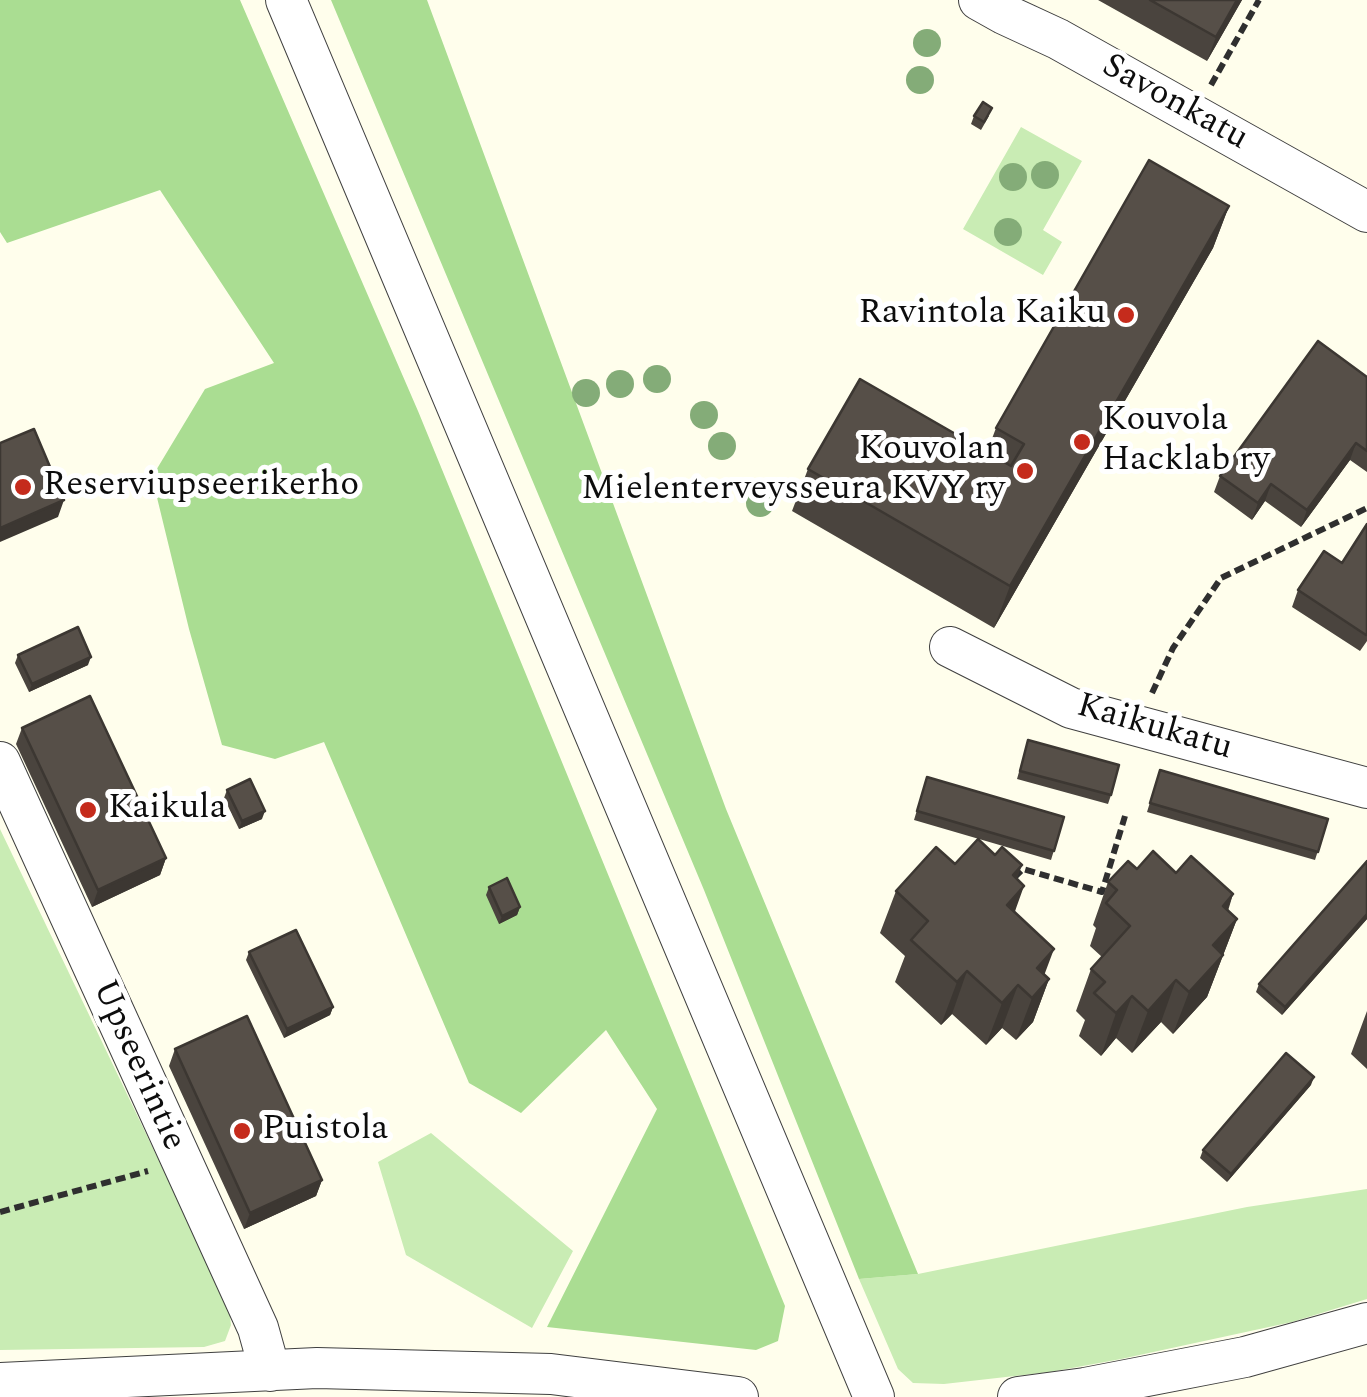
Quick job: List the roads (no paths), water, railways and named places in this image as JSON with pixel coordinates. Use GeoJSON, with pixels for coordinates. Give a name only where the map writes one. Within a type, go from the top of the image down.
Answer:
{"type":"FeatureCollection","features":[{"type":"Feature","properties":{"kind":"street"},"geometry":{"type":"LineString","coordinates":[[286,0],[874,1397]]}},
{"type":"Feature","properties":{"kind":"street","name":"Savonkatu"},"geometry":{"type":"LineString","coordinates":[[979,0],[1364,202]]}},
{"type":"Feature","properties":{"kind":"street","name":"Kaikukatu"},"geometry":{"type":"LineString","coordinates":[[950,647],[1070,708],[1367,788]]}},
{"type":"Feature","properties":{"kind":"street","name":"Upseerintie"},"geometry":{"type":"LineString","coordinates":[[0,762],[258,1328],[270,1371]]}},
{"type":"Feature","properties":{"kind":"street"},"geometry":{"type":"LineString","coordinates":[[1018,1397],[1246,1357],[1367,1323]]}},
{"type":"Feature","properties":{"kind":"street"},"geometry":{"type":"LineString","coordinates":[[0,1383],[317,1368],[551,1374],[738,1397]]}},
{"type":"Feature","properties":{"kind":"place","name":"Ravintola Kaiku"},"geometry":{"type":"Point","coordinates":[1126,315]}},
{"type":"Feature","properties":{"kind":"place","name":"Kouvola Hacklab ry"},"geometry":{"type":"Point","coordinates":[1082,442]}},
{"type":"Feature","properties":{"kind":"place","name":"Kouvolan Mielenterveysseura KVY ry"},"geometry":{"type":"Point","coordinates":[1025,471]}},
{"type":"Feature","properties":{"kind":"place","name":"Reserviupseerikerho"},"geometry":{"type":"Point","coordinates":[23,487]}},
{"type":"Feature","properties":{"kind":"place","name":"Kaikula"},"geometry":{"type":"Point","coordinates":[88,810]}},
{"type":"Feature","properties":{"kind":"place","name":"Puistola"},"geometry":{"type":"Point","coordinates":[242,1131]}}]}
